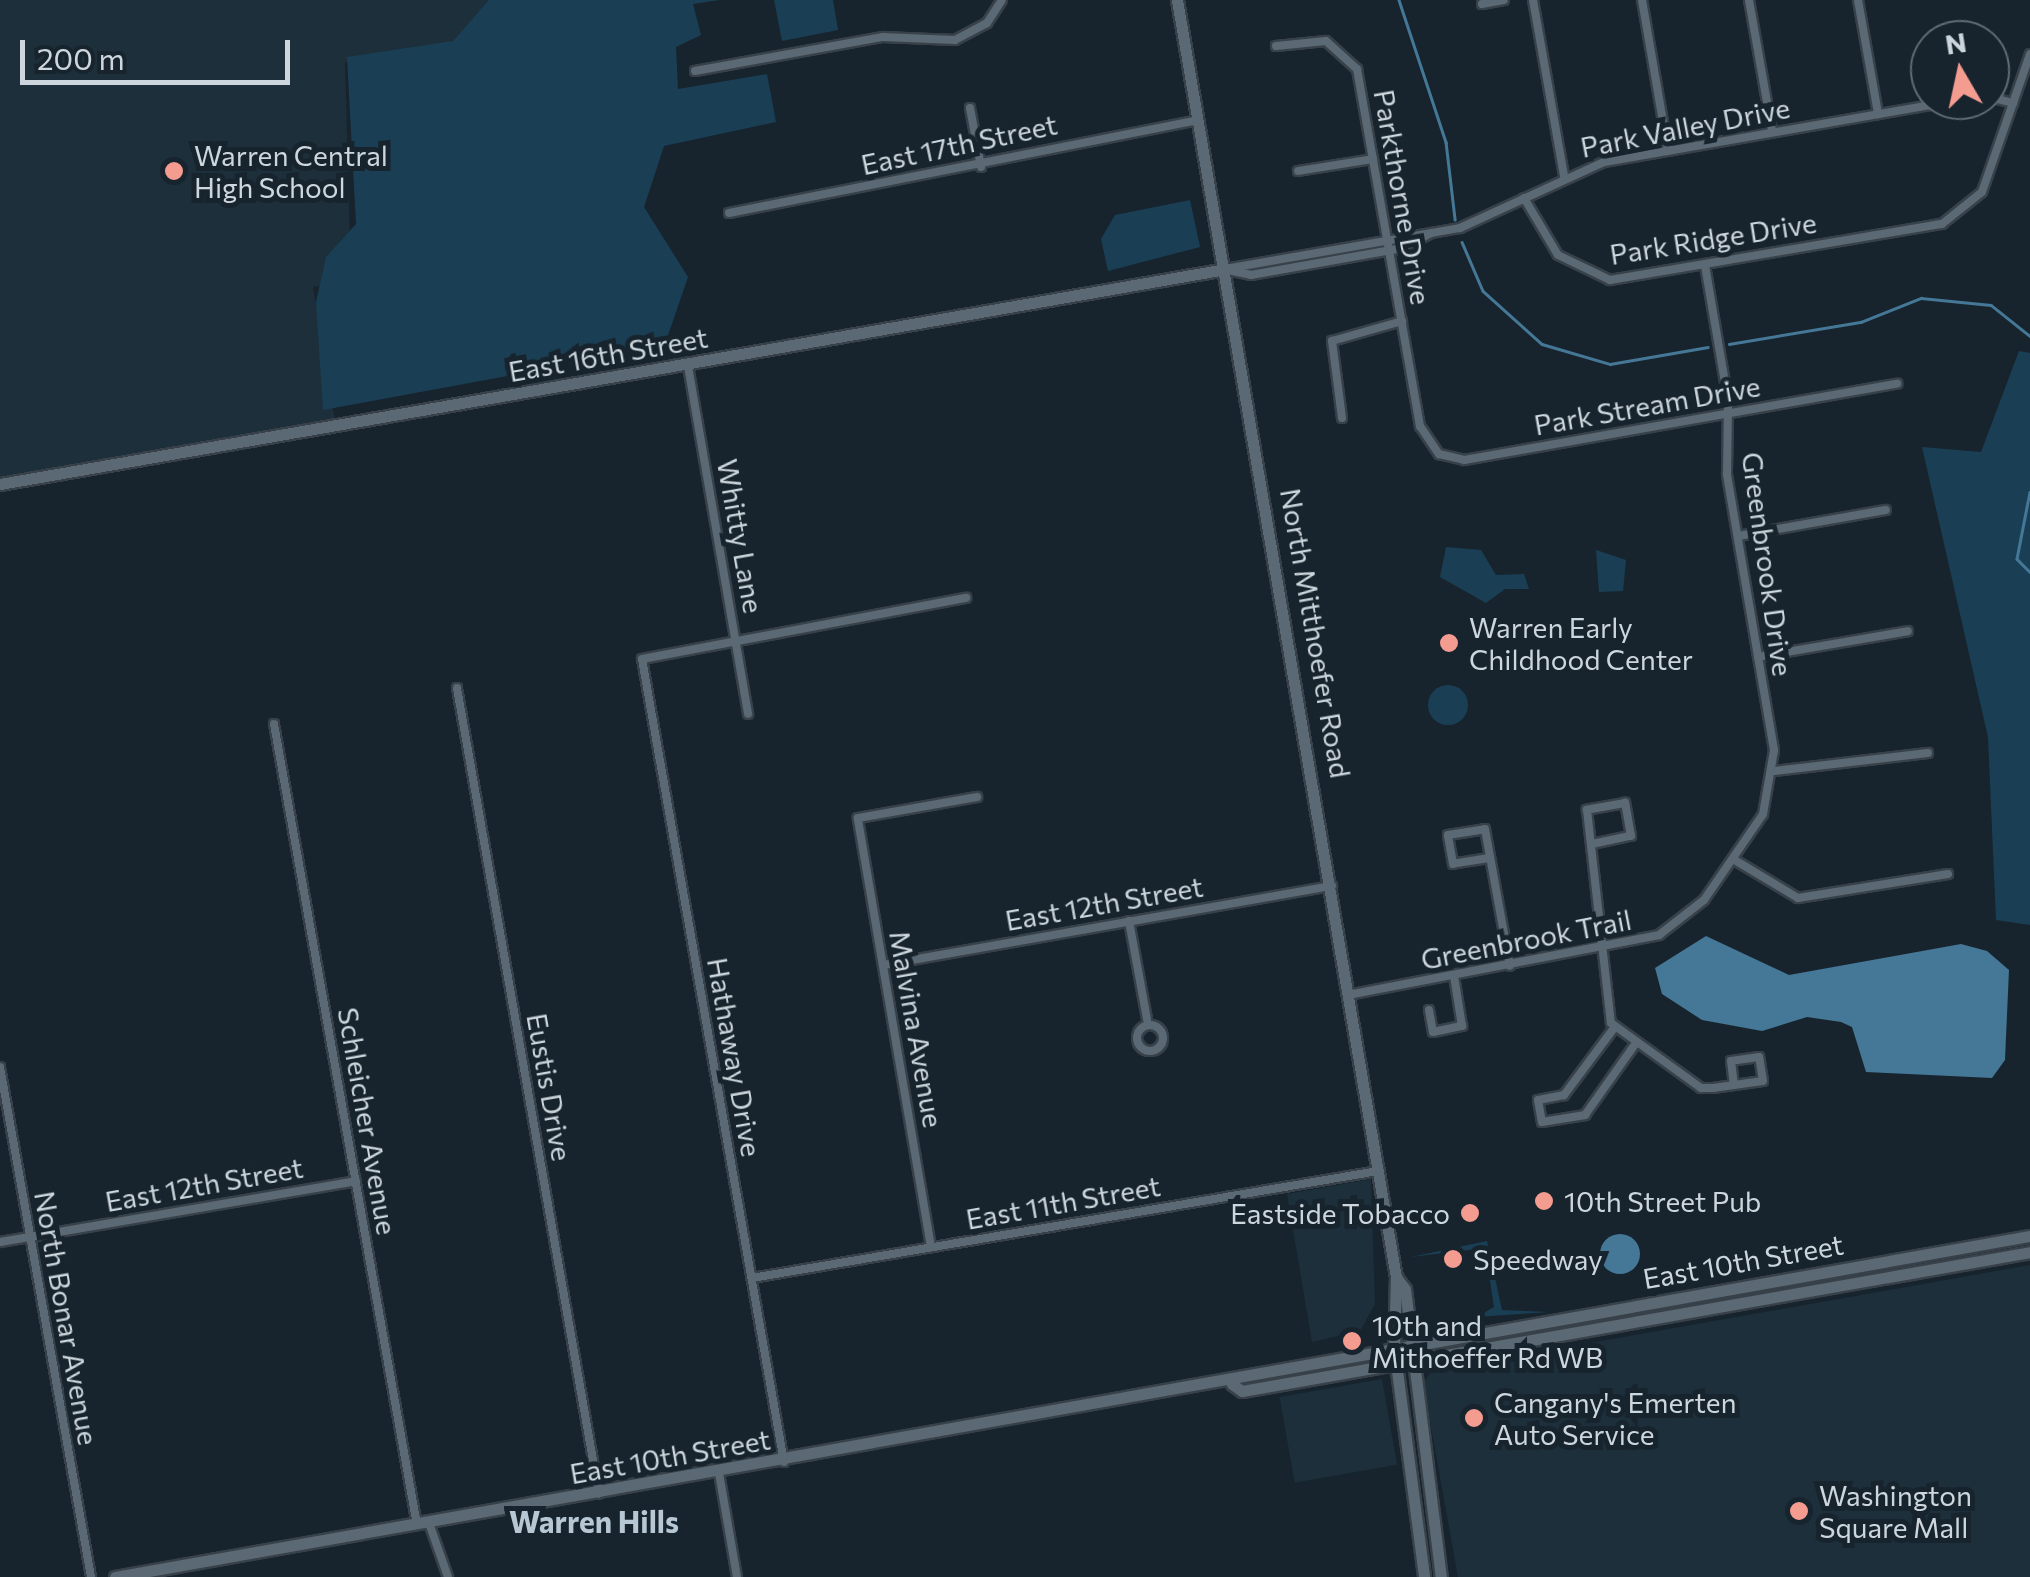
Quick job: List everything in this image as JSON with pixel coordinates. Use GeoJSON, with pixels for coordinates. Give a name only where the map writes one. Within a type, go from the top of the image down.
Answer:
{"type":"FeatureCollection","features":[{"type":"Feature","properties":{"kind":"main road","name":"North Mitthoefer Road"},"geometry":{"type":"LineString","coordinates":[[1177,0],[1353,994],[1396,1277],[1410,1344],[1440,1577]]}},
{"type":"Feature","properties":{"kind":"main road","name":"East 16th Street"},"geometry":{"type":"LineString","coordinates":[[0,484],[1225,269]]}},
{"type":"Feature","properties":{"kind":"main road","name":"East 10th Street"},"geometry":{"type":"LineString","coordinates":[[1232,1384],[1238,1375],[2030,1236]]}},
{"type":"Feature","properties":{"kind":"main road","name":"East 10th Street"},"geometry":{"type":"LineString","coordinates":[[115,1577],[1232,1384],[1242,1391],[2030,1252]]}},
{"type":"Feature","properties":{"kind":"main road","name":"North Mitthoefer Road"},"geometry":{"type":"LineString","coordinates":[[1396,1277],[1394,1348],[1406,1470],[1424,1577]]}},
{"type":"Feature","properties":{"kind":"main road"},"geometry":{"type":"LineString","coordinates":[[1406,1470],[1430,1516]]}},
{"type":"Feature","properties":{"kind":"street"},"geometry":{"type":"LineString","coordinates":[[695,71],[883,38],[955,40],[987,23],[1002,0]]}},
{"type":"Feature","properties":{"kind":"street"},"geometry":{"type":"LineString","coordinates":[[1482,4],[1504,0]]}},
{"type":"Feature","properties":{"kind":"street"},"geometry":{"type":"LineString","coordinates":[[1533,0],[1564,176]]}},
{"type":"Feature","properties":{"kind":"street"},"geometry":{"type":"LineString","coordinates":[[1642,0],[1668,151]]}},
{"type":"Feature","properties":{"kind":"street"},"geometry":{"type":"LineString","coordinates":[[1749,0],[1772,132]]}},
{"type":"Feature","properties":{"kind":"street"},"geometry":{"type":"LineString","coordinates":[[1858,0],[1878,114]]}},
{"type":"Feature","properties":{"kind":"street","name":"Parkthorne Drive"},"geometry":{"type":"LineString","coordinates":[[1276,46],[1321,40],[1350,56],[1373,159],[1420,426]]}},
{"type":"Feature","properties":{"kind":"street"},"geometry":{"type":"LineString","coordinates":[[2010,102],[2013,103],[2030,54]]}},
{"type":"Feature","properties":{"kind":"street","name":"Park Ridge Drive"},"geometry":{"type":"LineString","coordinates":[[1524,198],[1552,249],[1594,277],[1705,265],[1946,222],[1982,192],[2013,103]]}},
{"type":"Feature","properties":{"kind":"street"},"geometry":{"type":"LineString","coordinates":[[970,108],[980,167]]}},
{"type":"Feature","properties":{"kind":"street","name":"Park Valley Drive"},"geometry":{"type":"LineString","coordinates":[[1225,269],[1252,275],[1389,250],[1524,198],[1564,176],[1668,151],[1910,108]]}},
{"type":"Feature","properties":{"kind":"street","name":"East 17th Street"},"geometry":{"type":"LineString","coordinates":[[729,213],[980,167],[1198,120]]}},
{"type":"Feature","properties":{"kind":"street"},"geometry":{"type":"LineString","coordinates":[[1298,171],[1373,159]]}},
{"type":"Feature","properties":{"kind":"street","name":"Park Valley Drive"},"geometry":{"type":"LineString","coordinates":[[1225,269],[1386,234],[1431,233]]}},
{"type":"Feature","properties":{"kind":"street","name":"Greenbrook Drive"},"geometry":{"type":"LineString","coordinates":[[1705,265],[1728,414],[1738,536],[1774,771],[1762,814],[1733,858]]}},
{"type":"Feature","properties":{"kind":"street"},"geometry":{"type":"LineString","coordinates":[[1342,418],[1332,341],[1402,321]]}},
{"type":"Feature","properties":{"kind":"street","name":"Whitty Lane"},"geometry":{"type":"LineString","coordinates":[[688,366],[748,714]]}},
{"type":"Feature","properties":{"kind":"street","name":"Park Stream Drive"},"geometry":{"type":"LineString","coordinates":[[1420,426],[1436,452],[1464,460],[1897,384]]}},
{"type":"Feature","properties":{"kind":"street"},"geometry":{"type":"LineString","coordinates":[[1738,536],[1886,510]]}},
{"type":"Feature","properties":{"kind":"street"},"geometry":{"type":"LineString","coordinates":[[735,636],[966,598]]}},
{"type":"Feature","properties":{"kind":"street"},"geometry":{"type":"LineString","coordinates":[[1758,657],[1908,631]]}},
{"type":"Feature","properties":{"kind":"street","name":"Hathaway Drive"},"geometry":{"type":"LineString","coordinates":[[735,636],[642,659],[784,1462]]}},
{"type":"Feature","properties":{"kind":"street","name":"Eustis Drive"},"geometry":{"type":"LineString","coordinates":[[457,688],[599,1494]]}},
{"type":"Feature","properties":{"kind":"street","name":"Schleicher Avenue"},"geometry":{"type":"LineString","coordinates":[[274,724],[356,1181],[423,1524],[448,1577]]}},
{"type":"Feature","properties":{"kind":"street"},"geometry":{"type":"LineString","coordinates":[[1774,771],[1928,753]]}},
{"type":"Feature","properties":{"kind":"street","name":"Malvina Avenue"},"geometry":{"type":"LineString","coordinates":[[931,1247],[858,818],[977,797]]}},
{"type":"Feature","properties":{"kind":"street"},"geometry":{"type":"LineString","coordinates":[[1592,844],[1631,836],[1625,803],[1586,810],[1607,949],[1614,1028],[1564,1095],[1538,1100],[1542,1122],[1585,1115],[1636,1043]]}},
{"type":"Feature","properties":{"kind":"street"},"geometry":{"type":"LineString","coordinates":[[1490,858],[1453,864],[1448,835],[1484,828],[1490,858],[1510,966]]}},
{"type":"Feature","properties":{"kind":"street"},"geometry":{"type":"LineString","coordinates":[[1733,858],[1798,898],[1948,874]]}},
{"type":"Feature","properties":{"kind":"street","name":"Greenbrook Trail"},"geometry":{"type":"LineString","coordinates":[[1353,994],[1607,949],[1676,925],[1733,858]]}},
{"type":"Feature","properties":{"kind":"street","name":"East 12th Street"},"geometry":{"type":"LineString","coordinates":[[883,965],[1333,886]]}},
{"type":"Feature","properties":{"kind":"street"},"geometry":{"type":"LineString","coordinates":[[1129,921],[1147,1019]]}},
{"type":"Feature","properties":{"kind":"street"},"geometry":{"type":"LineString","coordinates":[[1429,1010],[1433,1032],[1462,1026],[1454,976]]}},
{"type":"Feature","properties":{"kind":"street"},"geometry":{"type":"LineString","coordinates":[[1614,1028],[1692,1085],[1734,1084],[1762,1080],[1759,1057],[1731,1061],[1734,1084]]}},
{"type":"Feature","properties":{"kind":"street","name":"North Bonar Avenue"},"geometry":{"type":"LineString","coordinates":[[0,1067],[91,1577]]}},
{"type":"Feature","properties":{"kind":"street","name":"East 11th Street"},"geometry":{"type":"LineString","coordinates":[[752,1278],[1382,1170]]}},
{"type":"Feature","properties":{"kind":"street","name":"East 12th Street"},"geometry":{"type":"LineString","coordinates":[[0,1242],[356,1181]]}},
{"type":"Feature","properties":{"kind":"street"},"geometry":{"type":"LineString","coordinates":[[719,1474],[737,1577]]}},
{"type":"Feature","properties":{"kind":"shaded area","name":"Warren Central High School"},"geometry":{"type":"Polygon","coordinates":[[[0,0],[490,0],[450,44],[345,62],[351,280],[313,287],[335,421],[0,479],[0,0]]]}},
{"type":"Feature","properties":{"kind":"shaded area"},"geometry":{"type":"Polygon","coordinates":[[[489,0],[720,0],[693,4],[701,35],[676,47],[678,89],[767,74],[776,122],[664,146],[644,207],[688,277],[664,347],[323,410],[316,302],[326,257],[356,224],[347,57],[453,41],[489,0]]]}},
{"type":"Feature","properties":{"kind":"shaded area"},"geometry":{"type":"Polygon","coordinates":[[[774,0],[833,0],[838,30],[782,41],[774,0]]]}},
{"type":"Feature","properties":{"kind":"shaded area"},"geometry":{"type":"Polygon","coordinates":[[[1190,200],[1200,247],[1108,271],[1101,239],[1115,215],[1190,200]]]}},
{"type":"Feature","properties":{"kind":"shaded area"},"geometry":{"type":"Polygon","coordinates":[[[2019,351],[2030,353],[2030,925],[1996,920],[1988,737],[1922,447],[1981,452],[2019,351]]]}},
{"type":"Feature","properties":{"kind":"shaded area"},"geometry":{"type":"Polygon","coordinates":[[[1446,547],[1481,550],[1496,575],[1524,574],[1529,589],[1505,589],[1486,603],[1440,577],[1446,547]]]}},
{"type":"Feature","properties":{"kind":"shaded area"},"geometry":{"type":"Polygon","coordinates":[[[1596,550],[1626,560],[1623,591],[1599,592],[1596,550]]]}},
{"type":"Feature","properties":{"kind":"shaded area"},"geometry":{"type":"Polygon","coordinates":[[[1448,685],[1462,691],[1468,705],[1462,719],[1448,725],[1434,719],[1428,705],[1434,691],[1448,685]]]}},
{"type":"Feature","properties":{"kind":"shaded area"},"geometry":{"type":"Polygon","coordinates":[[[1706,936],[1789,975],[1961,944],[1987,951],[2009,970],[2005,1060],[1992,1078],[1866,1072],[1852,1027],[1841,1022],[1807,1017],[1762,1031],[1702,1020],[1662,994],[1655,968],[1706,936]]]}},
{"type":"Feature","properties":{"kind":"shaded area"},"geometry":{"type":"Polygon","coordinates":[[[1371,1179],[1375,1304],[1360,1331],[1312,1342],[1287,1194],[1371,1179]]]}},
{"type":"Feature","properties":{"kind":"shaded area"},"geometry":{"type":"Polygon","coordinates":[[[1620,1234],[1634,1240],[1640,1254],[1634,1268],[1620,1274],[1606,1268],[1600,1254],[1606,1240],[1620,1234]]]}},
{"type":"Feature","properties":{"kind":"shaded area"},"geometry":{"type":"Polygon","coordinates":[[[1487,1241],[1502,1310],[1548,1312],[1477,1317],[1494,1307],[1485,1248],[1411,1257],[1487,1241]]]}},
{"type":"Feature","properties":{"kind":"shaded area","name":"Washington Square Mall"},"geometry":{"type":"Polygon","coordinates":[[[2030,1265],[2030,1577],[1458,1577],[1423,1383],[1432,1371],[2030,1265]]]}},
{"type":"Feature","properties":{"kind":"shaded area"},"geometry":{"type":"Polygon","coordinates":[[[1382,1379],[1397,1465],[1295,1483],[1280,1397],[1382,1379]]]}},
{"type":"Feature","properties":{"kind":"waterway"},"geometry":{"type":"LineString","coordinates":[[1399,0],[1446,142],[1455,219]]}},
{"type":"Feature","properties":{"kind":"waterway"},"geometry":{"type":"LineString","coordinates":[[1462,242],[1483,291],[1542,344],[1610,364],[1708,347]]}},
{"type":"Feature","properties":{"kind":"waterway"},"geometry":{"type":"LineString","coordinates":[[1729,344],[1861,322],[1921,298],[1991,305],[2030,336]]}},
{"type":"Feature","properties":{"kind":"waterway"},"geometry":{"type":"LineString","coordinates":[[2030,492],[2017,559],[2030,572]]}},
{"type":"Feature","properties":{"kind":"place","name":"Warren Central High School"},"geometry":{"type":"Point","coordinates":[174,171]}},
{"type":"Feature","properties":{"kind":"place","name":"Warren Early Childhood Center"},"geometry":{"type":"Point","coordinates":[1449,643]}},
{"type":"Feature","properties":{"kind":"place","name":"10th Street Pub"},"geometry":{"type":"Point","coordinates":[1544,1201]}},
{"type":"Feature","properties":{"kind":"place","name":"Eastside Tobacco"},"geometry":{"type":"Point","coordinates":[1470,1213]}},
{"type":"Feature","properties":{"kind":"place","name":"Speedway"},"geometry":{"type":"Point","coordinates":[1453,1259]}},
{"type":"Feature","properties":{"kind":"place","name":"10th and Mithoeffer Rd WB"},"geometry":{"type":"Point","coordinates":[1352,1341]}},
{"type":"Feature","properties":{"kind":"place","name":"Cangany's Emerten Auto Service"},"geometry":{"type":"Point","coordinates":[1474,1418]}},
{"type":"Feature","properties":{"kind":"place","name":"Washington Square Mall"},"geometry":{"type":"Point","coordinates":[1799,1511]}},
{"type":"Feature","properties":{"kind":"district","name":"Warren Hills"},"geometry":{"type":"Point","coordinates":[594,1521]}}]}
